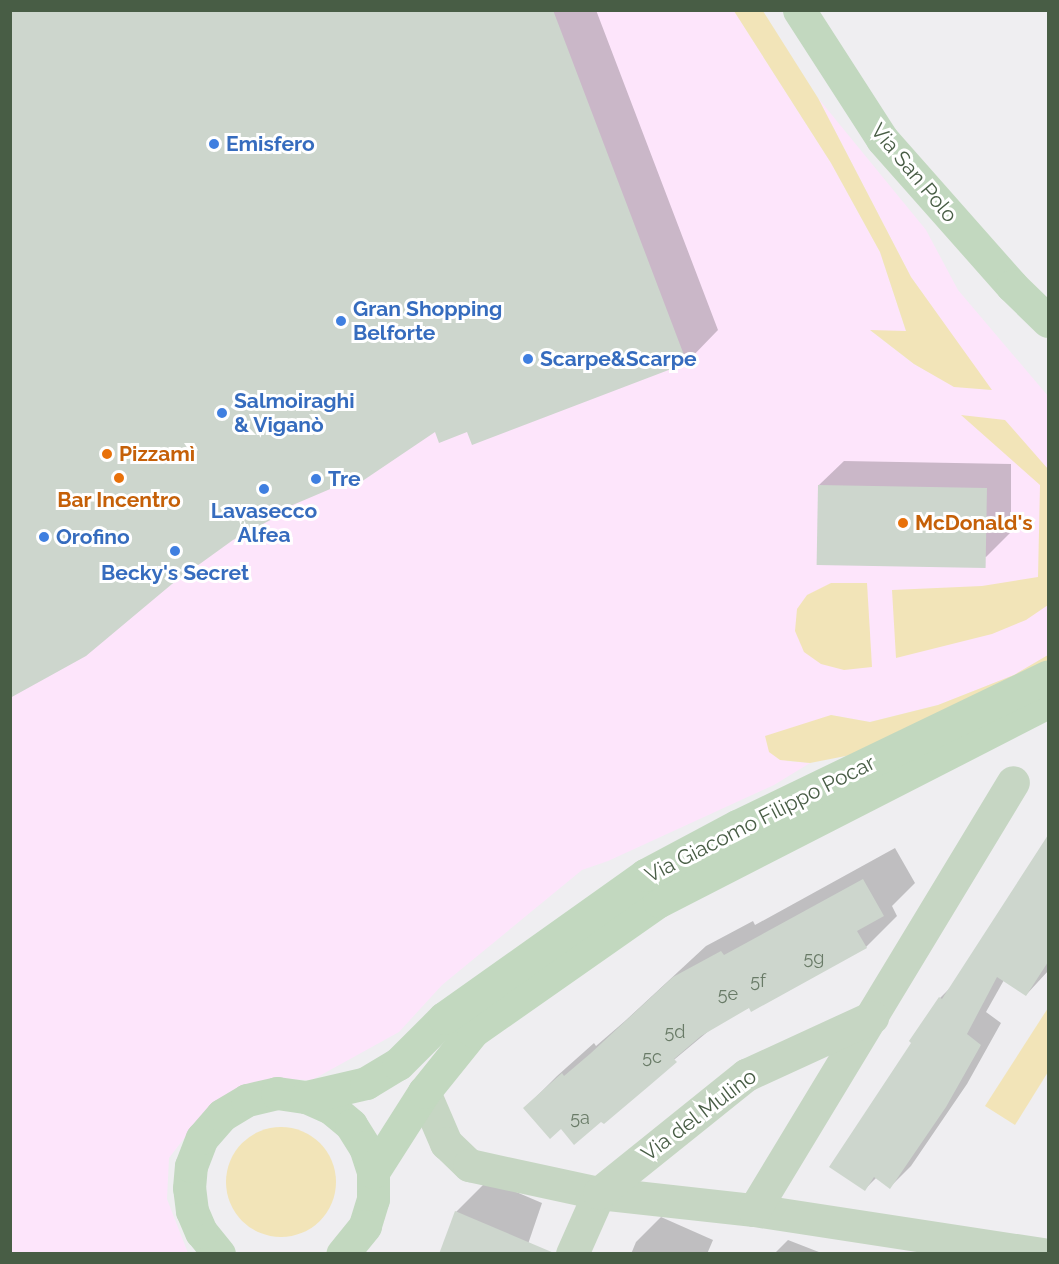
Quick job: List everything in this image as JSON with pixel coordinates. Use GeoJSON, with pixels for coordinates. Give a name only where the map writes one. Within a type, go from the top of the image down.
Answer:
{"type":"FeatureCollection","features":[{"type":"Feature","properties":{"kind":"main road","name":"Via San Polo"},"geometry":{"type":"LineString","coordinates":[[799,10],[882,139],[1012,286],[1048,321]]}},
{"type":"Feature","properties":{"kind":"main road","name":"Via Giacomo Filippo Pocar"},"geometry":{"type":"LineString","coordinates":[[219,1254],[201,1232],[192,1211],[189,1188],[191,1166],[202,1138],[222,1115],[247,1100],[277,1094],[306,1096],[366,1083],[398,1064],[444,1018],[645,875],[736,826],[1048,676]]}},
{"type":"Feature","properties":{"kind":"main road","name":"Via Giacomo Filippo Pocar"},"geometry":{"type":"LineString","coordinates":[[373,1172],[424,1092],[472,1032],[659,901],[1048,702]]}},
{"type":"Feature","properties":{"kind":"main road","name":"Via Giacomo Filippo Pocar"},"geometry":{"type":"LineString","coordinates":[[306,1096],[331,1108],[351,1125],[365,1146],[373,1172],[373,1199],[364,1226],[342,1254]]}},
{"type":"Feature","properties":{"kind":"street"},"geometry":{"type":"LineString","coordinates":[[754,1210],[1013,783]]}},
{"type":"Feature","properties":{"kind":"street","name":"Via del Mulino"},"geometry":{"type":"LineString","coordinates":[[572,1254],[598,1193],[746,1075],[872,1017]]}},
{"type":"Feature","properties":{"kind":"street"},"geometry":{"type":"LineString","coordinates":[[424,1092],[446,1143],[470,1165],[598,1193],[754,1210],[898,1244],[1043,1254]]}},
{"type":"Feature","properties":{"kind":"shaded area","name":"Gran Shopping Belforte"},"geometry":{"type":"Polygon","coordinates":[[[10,11],[734,11],[831,163],[880,252],[906,331],[871,331],[914,364],[954,386],[991,390],[911,277],[818,98],[926,230],[958,290],[1048,396],[1048,655],[1014,675],[938,705],[870,722],[831,715],[786,761],[810,763],[774,785],[608,861],[582,870],[442,985],[399,1032],[312,1080],[275,1079],[199,1119],[169,1158],[167,1199],[188,1253],[11,1253],[10,11]]]}},
{"type":"Feature","properties":{"kind":"shaded area"},"geometry":{"type":"Polygon","coordinates":[[[734,11],[763,11],[818,98],[911,277],[992,390],[954,387],[914,364],[870,330],[906,331],[880,252],[831,163],[734,11]]]}},
{"type":"Feature","properties":{"kind":"shaded area"},"geometry":{"type":"Polygon","coordinates":[[[961,415],[1005,420],[1048,469],[1048,605],[1026,620],[992,634],[896,658],[892,590],[982,586],[1038,577],[1040,485],[961,415]]]}},
{"type":"Feature","properties":{"kind":"shaded area"},"geometry":{"type":"Polygon","coordinates":[[[831,583],[867,583],[872,667],[844,670],[821,664],[804,652],[795,631],[797,609],[807,595],[831,583]]]}},
{"type":"Feature","properties":{"kind":"shaded area"},"geometry":{"type":"Polygon","coordinates":[[[1048,655],[1048,666],[861,753],[810,763],[780,760],[769,752],[765,736],[831,715],[870,722],[938,705],[1014,675],[1048,655]]]}},
{"type":"Feature","properties":{"kind":"shaded area"},"geometry":{"type":"Polygon","coordinates":[[[1048,1008],[1048,1072],[1015,1125],[985,1106],[1048,1008]]]}},
{"type":"Feature","properties":{"kind":"shaded area"},"geometry":{"type":"Polygon","coordinates":[[[281,1127],[302,1132],[320,1143],[331,1161],[336,1182],[331,1203],[320,1221],[302,1232],[281,1237],[260,1232],[242,1221],[231,1203],[226,1182],[231,1161],[242,1143],[260,1132],[281,1127]]]}},
{"type":"Feature","properties":{"kind":"building","name":"Gran Shopping Belforte"},"geometry":{"type":"Polygon","coordinates":[[[10,10],[553,10],[687,363],[472,445],[467,432],[439,443],[435,432],[352,488],[349,481],[288,507],[289,510],[233,540],[172,584],[86,656],[10,698],[10,10]]]}},
{"type":"Feature","properties":{"kind":"building","name":"McDonald's"},"geometry":{"type":"Polygon","coordinates":[[[818,485],[987,488],[986,568],[817,565],[818,485]]]}},
{"type":"Feature","properties":{"kind":"building"},"geometry":{"type":"Polygon","coordinates":[[[1048,835],[1048,962],[1026,996],[997,977],[967,1034],[981,1045],[946,1107],[890,1189],[874,1177],[865,1191],[829,1167],[911,1043],[909,1041],[939,997],[942,999],[1048,835]]]}},
{"type":"Feature","properties":{"kind":"building"},"geometry":{"type":"Polygon","coordinates":[[[863,879],[884,916],[857,931],[867,948],[751,1012],[749,1008],[701,1036],[674,1059],[677,1062],[604,1124],[601,1122],[574,1145],[561,1129],[550,1139],[523,1108],[562,1073],[564,1076],[591,1053],[673,977],[721,951],[724,955],[863,879]]]}},
{"type":"Feature","properties":{"kind":"building"},"geometry":{"type":"Polygon","coordinates":[[[455,1211],[554,1253],[554,1254],[439,1254],[455,1211]]]}},
{"type":"Feature","properties":{"kind":"place","name":"Emisfero"},"geometry":{"type":"Point","coordinates":[214,144]}},
{"type":"Feature","properties":{"kind":"place","name":"Gran Shopping Belforte"},"geometry":{"type":"Point","coordinates":[341,321]}},
{"type":"Feature","properties":{"kind":"place","name":"Scarpe&Scarpe"},"geometry":{"type":"Point","coordinates":[528,359]}},
{"type":"Feature","properties":{"kind":"place","name":"Salmoiraghi & Viganò"},"geometry":{"type":"Point","coordinates":[222,413]}},
{"type":"Feature","properties":{"kind":"place","name":"Pizzamì"},"geometry":{"type":"Point","coordinates":[107,454]}},
{"type":"Feature","properties":{"kind":"place","name":"Bar Incentro"},"geometry":{"type":"Point","coordinates":[119,478]}},
{"type":"Feature","properties":{"kind":"place","name":"Tre"},"geometry":{"type":"Point","coordinates":[316,479]}},
{"type":"Feature","properties":{"kind":"place","name":"Lavasecco Alfea"},"geometry":{"type":"Point","coordinates":[264,489]}},
{"type":"Feature","properties":{"kind":"place","name":"McDonald's"},"geometry":{"type":"Point","coordinates":[903,523]}},
{"type":"Feature","properties":{"kind":"place","name":"Orofino"},"geometry":{"type":"Point","coordinates":[44,537]}},
{"type":"Feature","properties":{"kind":"place","name":"Becky's Secret"},"geometry":{"type":"Point","coordinates":[175,551]}}]}
